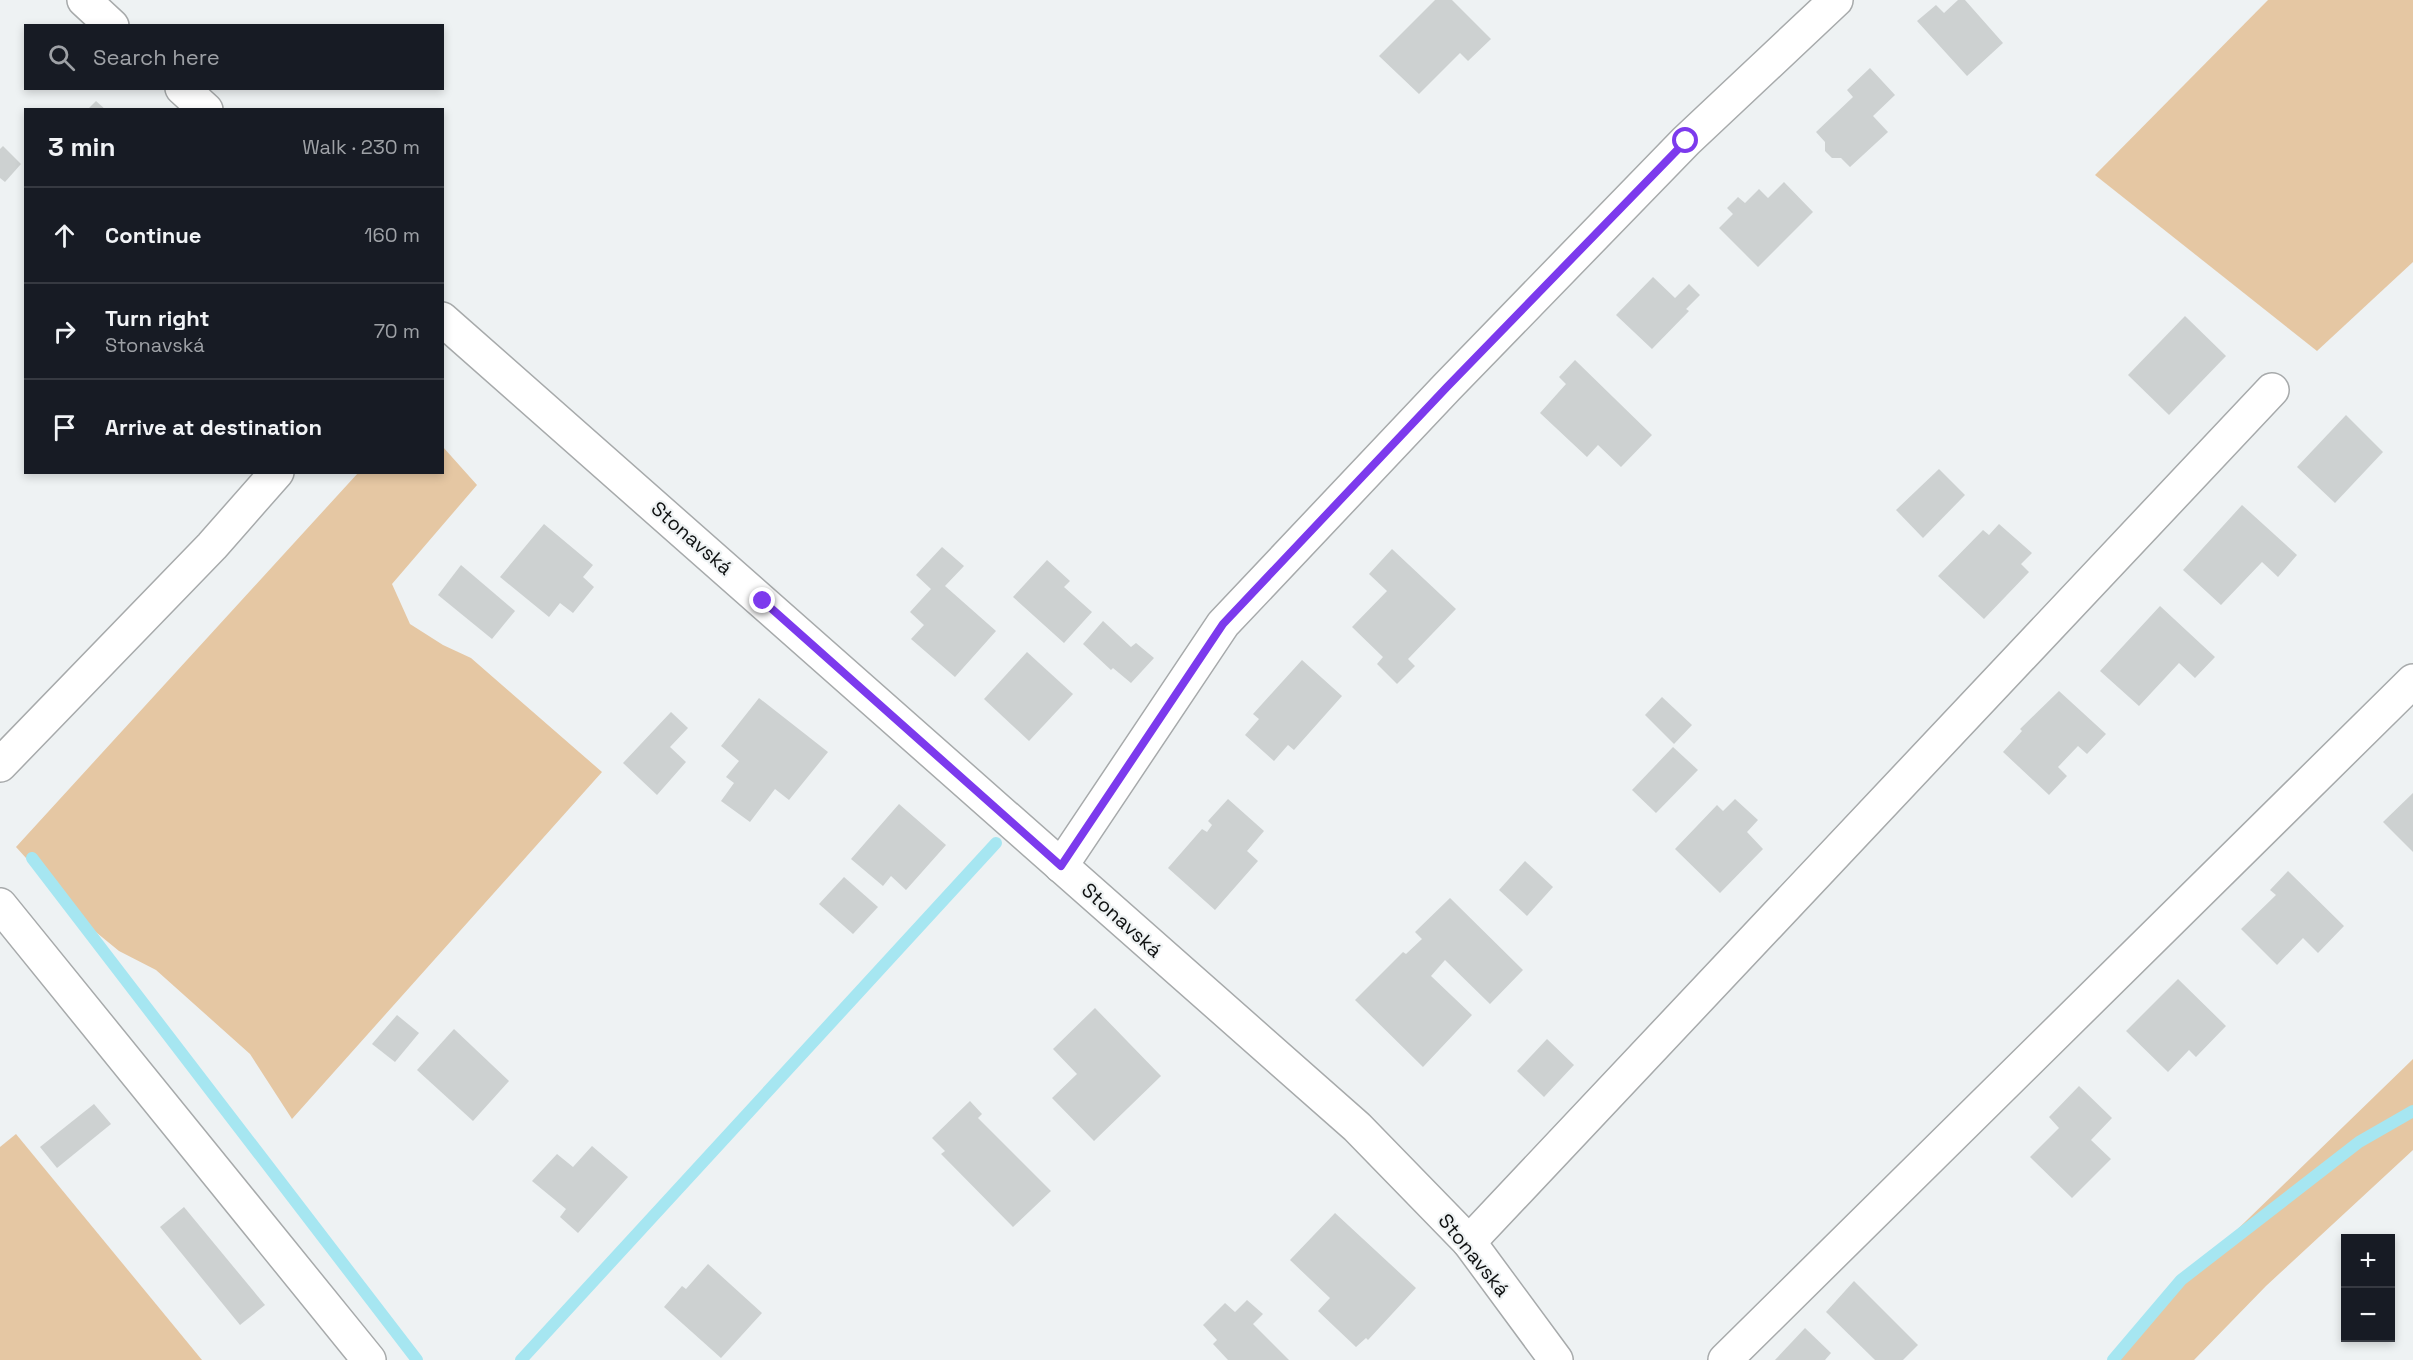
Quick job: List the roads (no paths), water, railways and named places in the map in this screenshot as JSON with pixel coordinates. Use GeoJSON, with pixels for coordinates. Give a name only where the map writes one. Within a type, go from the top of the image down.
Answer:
{"type":"FeatureCollection","features":[{"type":"Feature","properties":{"kind":"street"},"geometry":{"type":"LineString","coordinates":[[84,0],[110,24]]}},
{"type":"Feature","properties":{"kind":"street"},"geometry":{"type":"LineString","coordinates":[[1061,866],[1223,624],[1447,387],[1686,141],[1836,0]]}},
{"type":"Feature","properties":{"kind":"street"},"geometry":{"type":"LineString","coordinates":[[184,90],[204,108]]}},
{"type":"Feature","properties":{"kind":"street","name":"Stonavská"},"geometry":{"type":"LineString","coordinates":[[444,321],[1357,1127],[1469,1242],[1556,1360]]}},
{"type":"Feature","properties":{"kind":"street"},"geometry":{"type":"LineString","coordinates":[[1469,1242],[2272,390]]}},
{"type":"Feature","properties":{"kind":"street"},"geometry":{"type":"LineString","coordinates":[[0,765],[212,546],[275,474]]}},
{"type":"Feature","properties":{"kind":"street"},"geometry":{"type":"LineString","coordinates":[[1725,1360],[2413,681]]}},
{"type":"Feature","properties":{"kind":"street"},"geometry":{"type":"LineString","coordinates":[[0,904],[369,1360]]}},
{"type":"Feature","properties":{"kind":"waterway"},"geometry":{"type":"LineString","coordinates":[[521,1360],[996,843]]}},
{"type":"Feature","properties":{"kind":"waterway"},"geometry":{"type":"LineString","coordinates":[[32,858],[417,1360]]}},
{"type":"Feature","properties":{"kind":"waterway"},"geometry":{"type":"LineString","coordinates":[[2113,1360],[2181,1280],[2359,1142],[2413,1111]]}}]}
